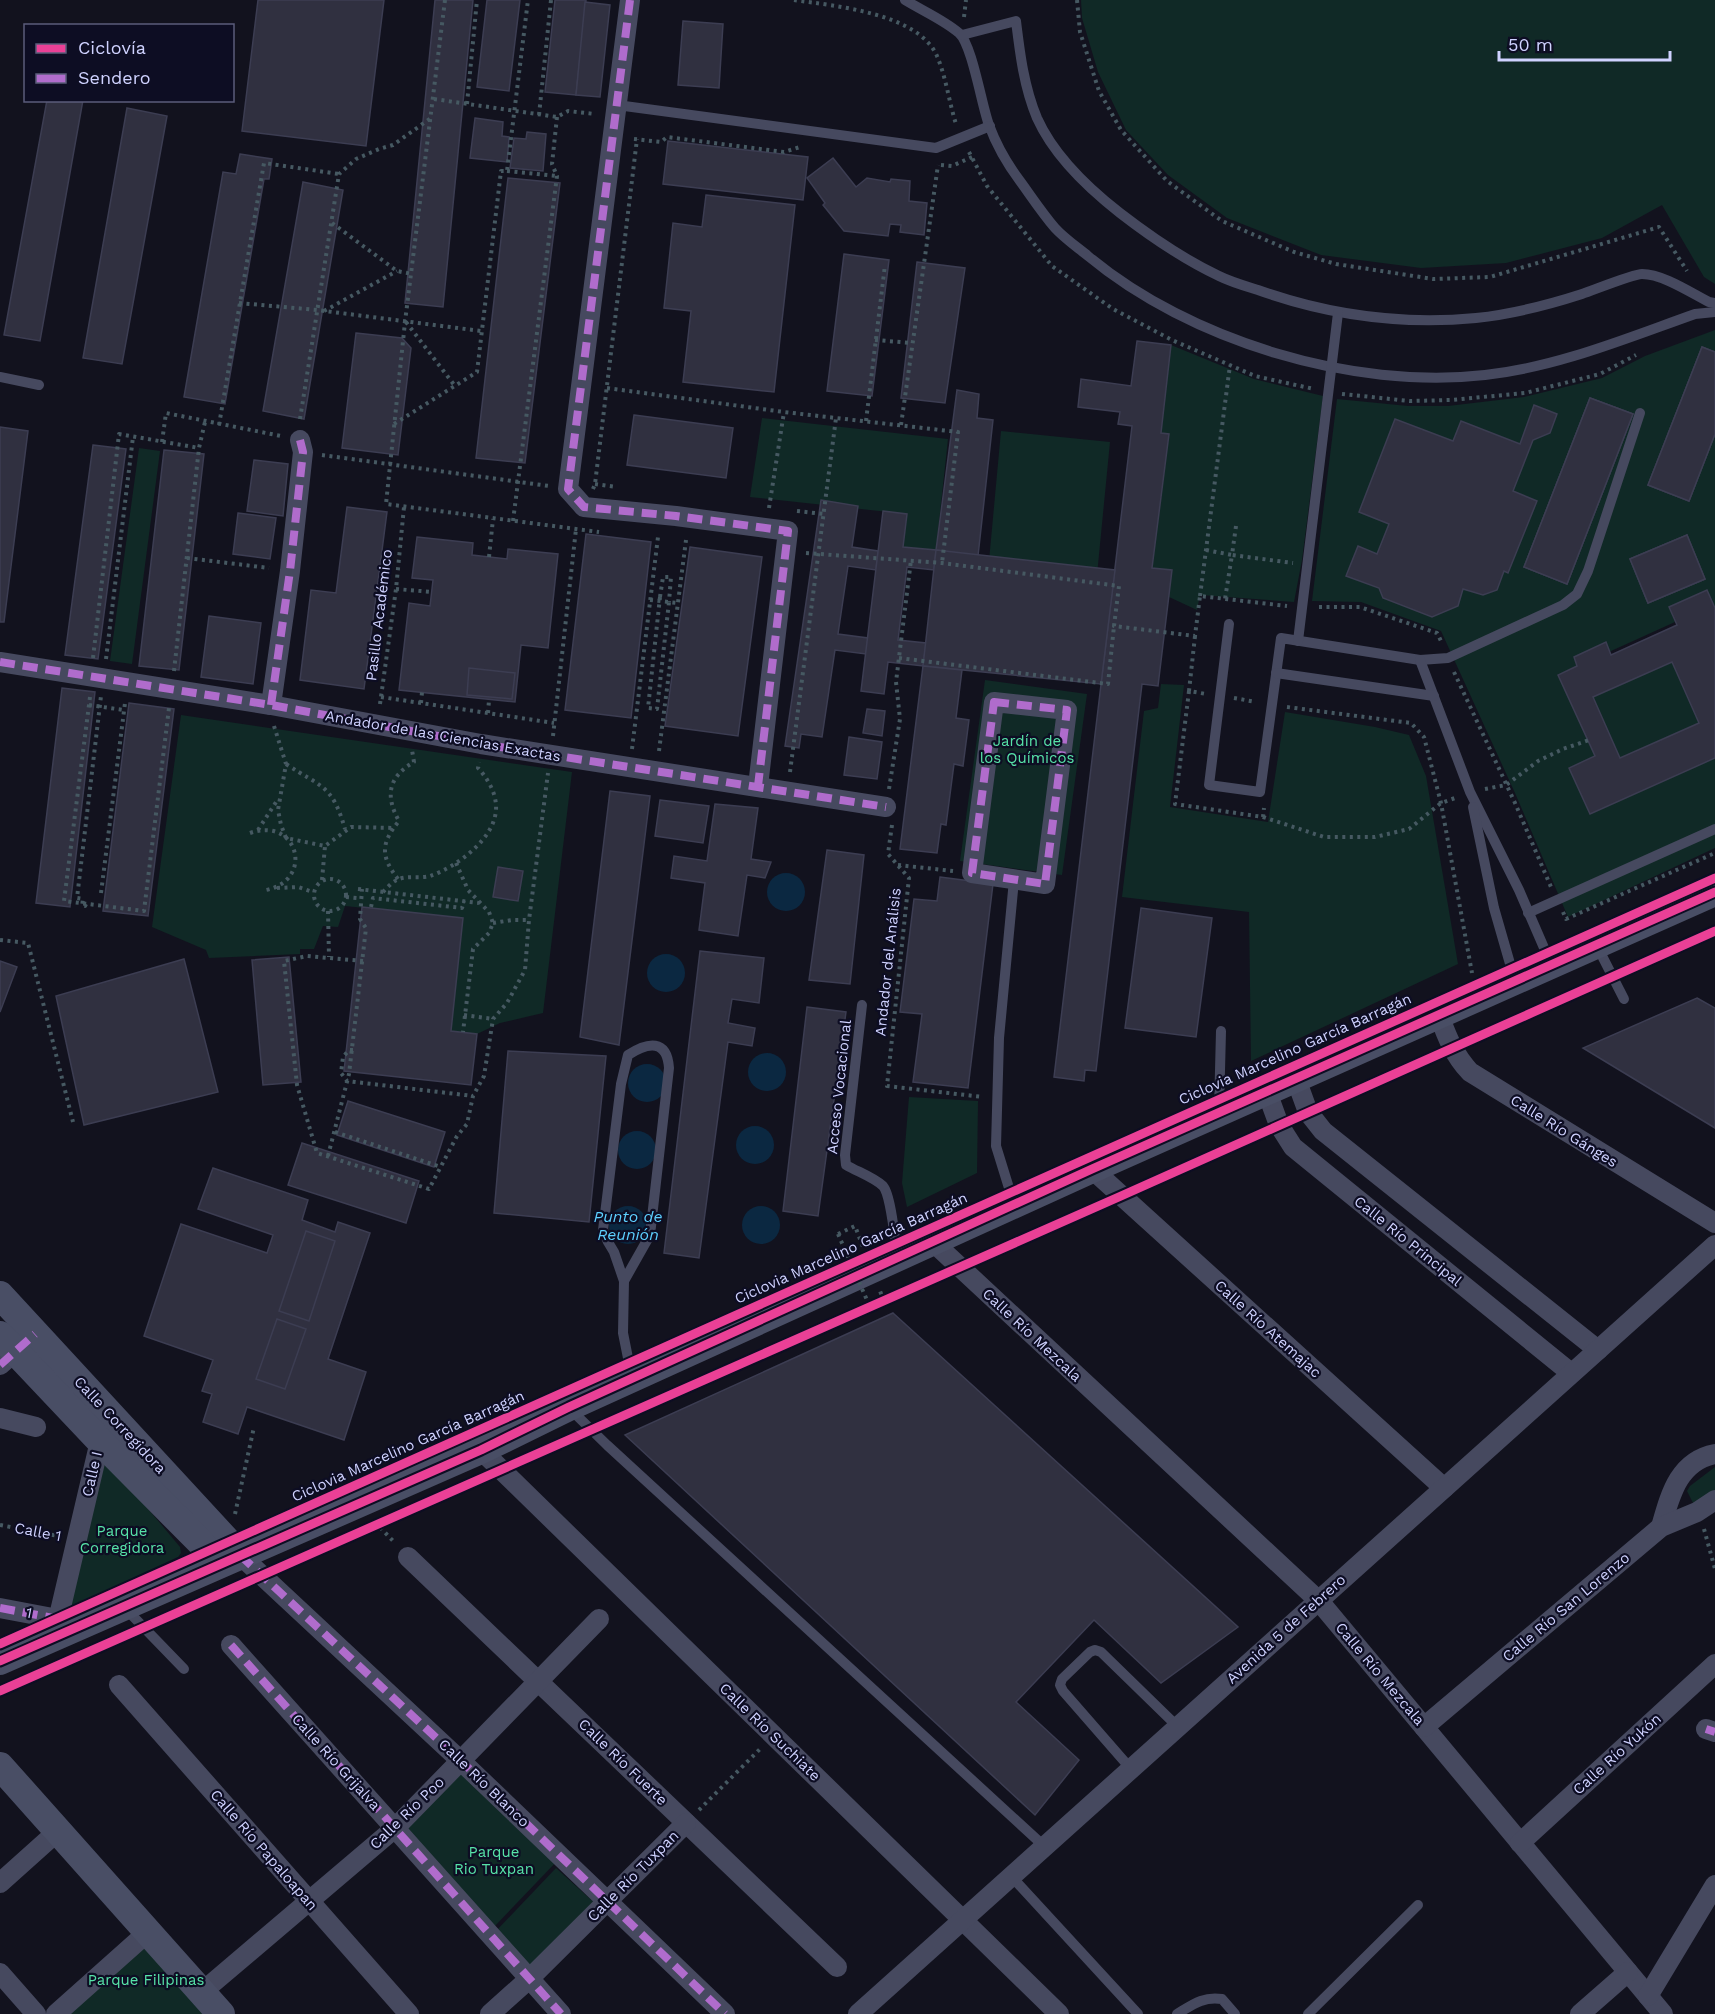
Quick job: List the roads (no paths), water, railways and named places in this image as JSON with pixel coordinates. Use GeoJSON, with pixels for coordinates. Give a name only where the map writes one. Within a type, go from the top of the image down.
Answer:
{"type":"FeatureCollection","features":[{"type":"Feature","properties":{"kind":"main road"},"geometry":{"type":"LineString","coordinates":[[0,1661],[56,1628],[124,1606],[230,1553],[367,1518],[482,1450],[862,1264],[898,1258],[1715,892]]}},
{"type":"Feature","properties":{"kind":"main road","name":"Calle Corregidora"},"geometry":{"type":"LineString","coordinates":[[0,1295],[12,1347],[51,1372],[154,1479],[230,1553]]}},
{"type":"Feature","properties":{"kind":"main road"},"geometry":{"type":"LineString","coordinates":[[0,1766],[221,2014]]}},
{"type":"Feature","properties":{"kind":"street"},"geometry":{"type":"LineString","coordinates":[[630,0],[568,489],[584,507],[788,531],[758,786]]}},
{"type":"Feature","properties":{"kind":"street"},"geometry":{"type":"LineString","coordinates":[[271,705],[290,571],[302,446]]}},
{"type":"Feature","properties":{"kind":"street","name":"Andador de las Ciencias Exactas"},"geometry":{"type":"LineString","coordinates":[[0,662],[90,686],[171,697],[271,705],[481,744],[886,807]]}},
{"type":"Feature","properties":{"kind":"street"},"geometry":{"type":"LineString","coordinates":[[994,702],[1067,710],[1045,884],[1014,880],[972,873],[994,702]]}},
{"type":"Feature","properties":{"kind":"street","name":"Calle Río Gánges"},"geometry":{"type":"LineString","coordinates":[[1439,1015],[1452,1048],[1470,1072],[1715,1223]]}},
{"type":"Feature","properties":{"kind":"street"},"geometry":{"type":"LineString","coordinates":[[1296,1079],[1308,1112],[1323,1131],[1598,1350]]}},
{"type":"Feature","properties":{"kind":"street","name":"Calle Río Principal"},"geometry":{"type":"LineString","coordinates":[[1267,1092],[1279,1125],[1293,1147],[1571,1373]]}},
{"type":"Feature","properties":{"kind":"street","name":"Calle Río Atemajac"},"geometry":{"type":"LineString","coordinates":[[1092,1170],[1444,1488]]}},
{"type":"Feature","properties":{"kind":"street","name":"Calle Río Mezcala"},"geometry":{"type":"LineString","coordinates":[[933,1242],[1318,1601],[1663,2014]]}},
{"type":"Feature","properties":{"kind":"street","name":"Avenida 5 de Febrero"},"geometry":{"type":"LineString","coordinates":[[870,2010],[963,1920],[1715,1245]]}},
{"type":"Feature","properties":{"kind":"street"},"geometry":{"type":"LineString","coordinates":[[0,1418],[36,1427]]}},
{"type":"Feature","properties":{"kind":"street","name":"Calle I"},"geometry":{"type":"LineString","coordinates":[[56,1628],[77,1540],[108,1432]]}},
{"type":"Feature","properties":{"kind":"street","name":"Calle Río Suchiate"},"geometry":{"type":"LineString","coordinates":[[482,1450],[1059,2014]]}},
{"type":"Feature","properties":{"kind":"street"},"geometry":{"type":"LineString","coordinates":[[1661,1527],[1672,1489],[1679,1478],[1695,1463],[1715,1454]]}},
{"type":"Feature","properties":{"kind":"street","name":"Calle Río San Lorenzo"},"geometry":{"type":"LineString","coordinates":[[1424,1727],[1661,1527],[1697,1512],[1715,1500]]}},
{"type":"Feature","properties":{"kind":"street","name":"Calle Río Blanco"},"geometry":{"type":"LineString","coordinates":[[230,1553],[461,1761],[725,2014]]}},
{"type":"Feature","properties":{"kind":"street","name":"Calle Río Fuerte"},"geometry":{"type":"LineString","coordinates":[[408,1557],[837,1967]]}},
{"type":"Feature","properties":{"kind":"street","name":"1"},"geometry":{"type":"LineString","coordinates":[[0,1608],[56,1628]]}},
{"type":"Feature","properties":{"kind":"street","name":"Calle Río Poo"},"geometry":{"type":"LineString","coordinates":[[202,1992],[395,1828],[599,1619]]}},
{"type":"Feature","properties":{"kind":"street","name":"Calle Río Grijalva"},"geometry":{"type":"LineString","coordinates":[[231,1645],[561,2014]]}},
{"type":"Feature","properties":{"kind":"street","name":"Calle Río Yukón"},"geometry":{"type":"LineString","coordinates":[[1520,1843],[1711,1674]]}},
{"type":"Feature","properties":{"kind":"street","name":"Calle Río Papaloapan"},"geometry":{"type":"LineString","coordinates":[[119,1685],[409,2014]]}},
{"type":"Feature","properties":{"kind":"street","name":"Calle Río Tuxpan"},"geometry":{"type":"LineString","coordinates":[[490,2014],[530,1978],[686,1823]]}},
{"type":"Feature","properties":{"kind":"street"},"geometry":{"type":"LineString","coordinates":[[0,1883],[58,1831]]}},
{"type":"Feature","properties":{"kind":"street"},"geometry":{"type":"LineString","coordinates":[[1648,1996],[1715,1885]]}},
{"type":"Feature","properties":{"kind":"street"},"geometry":{"type":"LineString","coordinates":[[56,2014],[148,1932]]}},
{"type":"Feature","properties":{"kind":"street"},"geometry":{"type":"LineString","coordinates":[[1580,2014],[1628,1972]]}},
{"type":"Feature","properties":{"kind":"street"},"geometry":{"type":"LineString","coordinates":[[0,1973],[36,2014]]}},
{"type":"Feature","properties":{"kind":"lane"},"geometry":{"type":"LineString","coordinates":[[906,0],[962,35],[975,70],[990,126],[1014,173],[1055,228],[1103,268],[1156,303],[1213,332],[1273,352],[1331,366],[1372,373],[1439,378],[1485,375],[1529,368],[1570,358],[1695,314],[1715,312]]}},
{"type":"Feature","properties":{"kind":"lane"},"geometry":{"type":"LineString","coordinates":[[962,35],[1016,21],[1026,85],[1038,119],[1057,150],[1097,195],[1157,242],[1221,277],[1287,301],[1338,313],[1386,319],[1476,318],[1517,312],[1561,301],[1642,274],[1666,280],[1715,303]]}},
{"type":"Feature","properties":{"kind":"lane"},"geometry":{"type":"LineString","coordinates":[[617,105],[936,148],[990,126]]}},
{"type":"Feature","properties":{"kind":"lane"},"geometry":{"type":"LineString","coordinates":[[1693,294],[1695,314]]}},
{"type":"Feature","properties":{"kind":"lane"},"geometry":{"type":"LineString","coordinates":[[1298,641],[1338,313]]}},
{"type":"Feature","properties":{"kind":"lane"},"geometry":{"type":"LineString","coordinates":[[0,377],[39,385]]}},
{"type":"Feature","properties":{"kind":"lane"},"geometry":{"type":"LineString","coordinates":[[1229,624],[1209,785],[1260,792],[1281,638],[1419,660],[1448,658],[1563,605],[1577,594],[1588,571],[1640,413]]}},
{"type":"Feature","properties":{"kind":"lane"},"geometry":{"type":"LineString","coordinates":[[1419,660],[1470,792],[1551,964]]}},
{"type":"Feature","properties":{"kind":"lane"},"geometry":{"type":"LineString","coordinates":[[1276,673],[1434,696]]}},
{"type":"Feature","properties":{"kind":"lane"},"geometry":{"type":"LineString","coordinates":[[1470,792],[1494,908],[1515,981]]}},
{"type":"Feature","properties":{"kind":"lane"},"geometry":{"type":"LineString","coordinates":[[1528,913],[1715,829]]}},
{"type":"Feature","properties":{"kind":"lane"},"geometry":{"type":"LineString","coordinates":[[1014,880],[999,1038],[996,1146],[1009,1188],[1017,1204]]}},
{"type":"Feature","properties":{"kind":"lane"},"geometry":{"type":"LineString","coordinates":[[1596,945],[1624,999]]}},
{"type":"Feature","properties":{"kind":"lane","name":"Acceso Vocacional"},"geometry":{"type":"LineString","coordinates":[[862,1005],[845,1155],[846,1165],[878,1182],[885,1189],[898,1258]]}},
{"type":"Feature","properties":{"kind":"lane"},"geometry":{"type":"LineString","coordinates":[[1219,1113],[1221,1031]]}},
{"type":"Feature","properties":{"kind":"lane"},"geometry":{"type":"LineString","coordinates":[[624,1281],[650,1235],[669,1068],[668,1056],[660,1047],[649,1045],[628,1055],[623,1074],[603,1230],[624,1281],[623,1333],[632,1378]]}},
{"type":"Feature","properties":{"kind":"lane"},"geometry":{"type":"LineString","coordinates":[[568,1407],[1045,1847]]}},
{"type":"Feature","properties":{"kind":"lane"},"geometry":{"type":"LineString","coordinates":[[124,1606],[184,1669]]}},
{"type":"Feature","properties":{"kind":"lane"},"geometry":{"type":"LineString","coordinates":[[1131,1770],[1060,1685],[1062,1679],[1090,1652],[1095,1650],[1101,1652],[1178,1727]]}},
{"type":"Feature","properties":{"kind":"lane"},"geometry":{"type":"LineString","coordinates":[[1012,1877],[1138,2014]]}},
{"type":"Feature","properties":{"kind":"lane"},"geometry":{"type":"LineString","coordinates":[[1308,2014],[1418,1905]]}},
{"type":"Feature","properties":{"kind":"lane"},"geometry":{"type":"LineString","coordinates":[[1177,2014],[1199,2000],[1210,1997],[1222,1999],[1235,2014]]}},
{"type":"Feature","properties":{"kind":"water"},"geometry":{"type":"Polygon","coordinates":[[[786,873],[793,874],[799,879],[804,885],[804,899],[799,905],[793,910],[786,911],[779,910],[773,905],[768,899],[767,892],[768,885],[773,879],[779,874],[786,873]]]}},
{"type":"Feature","properties":{"kind":"water"},"geometry":{"type":"Polygon","coordinates":[[[666,954],[673,955],[679,960],[684,966],[684,980],[679,986],[673,991],[666,992],[659,991],[653,986],[648,980],[647,973],[648,966],[653,960],[659,955],[666,954]]]}},
{"type":"Feature","properties":{"kind":"water"},"geometry":{"type":"Polygon","coordinates":[[[767,1053],[774,1054],[780,1059],[785,1065],[785,1079],[780,1085],[774,1090],[767,1091],[760,1090],[754,1085],[749,1079],[748,1072],[749,1065],[754,1059],[760,1054],[767,1053]]]}},
{"type":"Feature","properties":{"kind":"water"},"geometry":{"type":"Polygon","coordinates":[[[647,1064],[660,1070],[666,1083],[660,1096],[647,1102],[634,1096],[628,1083],[634,1070],[647,1064]]]}},
{"type":"Feature","properties":{"kind":"water"},"geometry":{"type":"Polygon","coordinates":[[[755,1126],[762,1127],[768,1132],[773,1138],[773,1152],[768,1158],[762,1163],[755,1164],[748,1163],[742,1158],[737,1152],[736,1145],[737,1138],[742,1132],[748,1127],[755,1126]]]}},
{"type":"Feature","properties":{"kind":"water","name":"Punto de Reunión"},"geometry":{"type":"Polygon","coordinates":[[[637,1131],[644,1132],[650,1137],[655,1143],[655,1157],[650,1163],[644,1168],[637,1169],[630,1168],[624,1163],[619,1157],[618,1150],[619,1143],[624,1137],[630,1132],[637,1131]]]}},
{"type":"Feature","properties":{"kind":"water","name":"Punto de Reunión"},"geometry":{"type":"Polygon","coordinates":[[[628,1206],[642,1211],[647,1225],[642,1239],[628,1244],[614,1239],[609,1225],[614,1211],[628,1206]]]}},
{"type":"Feature","properties":{"kind":"water"},"geometry":{"type":"Polygon","coordinates":[[[761,1206],[768,1207],[774,1212],[779,1218],[779,1232],[774,1238],[768,1243],[761,1244],[754,1243],[748,1238],[743,1232],[742,1225],[743,1218],[748,1212],[754,1207],[761,1206]]]}},
{"type":"Feature","properties":{"kind":"park label","name":"Jardín de los Químicos"},"geometry":{"type":"Point","coordinates":[1027,750]}},
{"type":"Feature","properties":{"kind":"park label","name":"Parque Corregidora"},"geometry":{"type":"Point","coordinates":[122,1540]}},
{"type":"Feature","properties":{"kind":"park label","name":"Parque Rio Tuxpan"},"geometry":{"type":"Point","coordinates":[494,1860]}},
{"type":"Feature","properties":{"kind":"park label","name":"Parque Filipinas"},"geometry":{"type":"Point","coordinates":[146,1980]}}]}
